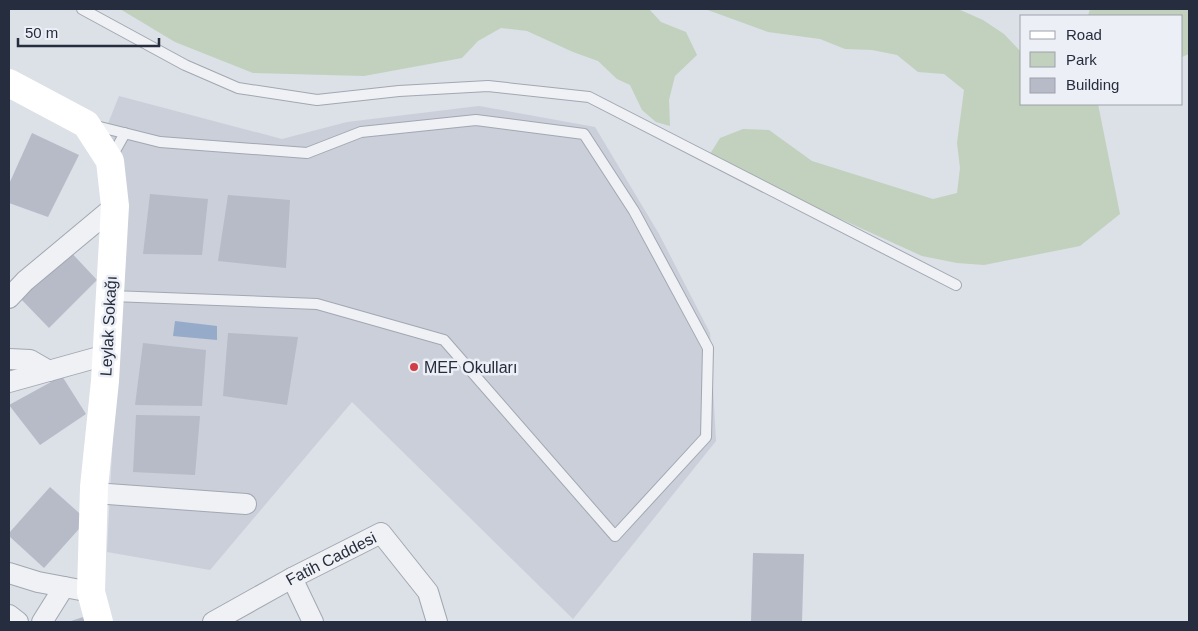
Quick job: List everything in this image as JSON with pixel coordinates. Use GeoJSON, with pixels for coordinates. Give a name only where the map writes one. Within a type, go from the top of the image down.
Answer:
{"type":"FeatureCollection","features":[{"type":"Feature","properties":{"kind":"street","name":"Leylak Sokağı"},"geometry":{"type":"LineString","coordinates":[[11,90],[86,124],[110,161],[115,206],[106,355],[94,493],[91,592],[99,622]]}},
{"type":"Feature","properties":{"kind":"street"},"geometry":{"type":"LineString","coordinates":[[9,298],[25,280],[115,206]]}},
{"type":"Feature","properties":{"kind":"street"},"geometry":{"type":"LineString","coordinates":[[9,382],[106,355]]}},
{"type":"Feature","properties":{"kind":"street"},"geometry":{"type":"LineString","coordinates":[[9,359],[30,360],[49,371]]}},
{"type":"Feature","properties":{"kind":"street"},"geometry":{"type":"LineString","coordinates":[[94,493],[246,504]]}},
{"type":"Feature","properties":{"kind":"street","name":"Fatih Caddesi"},"geometry":{"type":"LineString","coordinates":[[213,622],[292,578],[380,533],[428,592],[437,622]]}},
{"type":"Feature","properties":{"kind":"street"},"geometry":{"type":"LineString","coordinates":[[9,572],[38,582],[91,592]]}},
{"type":"Feature","properties":{"kind":"street"},"geometry":{"type":"LineString","coordinates":[[292,578],[313,622]]}},
{"type":"Feature","properties":{"kind":"street"},"geometry":{"type":"LineString","coordinates":[[42,622],[64,587]]}},
{"type":"Feature","properties":{"kind":"street"},"geometry":{"type":"LineString","coordinates":[[9,615],[18,622]]}},
{"type":"Feature","properties":{"kind":"lane"},"geometry":{"type":"LineString","coordinates":[[82,9],[185,66],[238,88],[318,100],[399,91],[488,86],[589,98],[956,285]]}},
{"type":"Feature","properties":{"kind":"lane"},"geometry":{"type":"LineString","coordinates":[[86,124],[160,142],[307,153],[361,132],[476,120],[584,134],[634,211],[708,348],[706,437],[615,536],[444,340],[316,304],[109,296]]}},
{"type":"Feature","properties":{"kind":"lane"},"geometry":{"type":"LineString","coordinates":[[110,161],[125,133]]}},
{"type":"Feature","properties":{"kind":"shaded area","name":"MEF Okulları"},"geometry":{"type":"Polygon","coordinates":[[[119,96],[282,139],[347,122],[479,106],[595,127],[659,234],[710,333],[716,441],[573,619],[352,402],[210,570],[107,552],[125,198],[103,136],[119,96]]]}},
{"type":"Feature","properties":{"kind":"green space"},"geometry":{"type":"Polygon","coordinates":[[[120,9],[649,9],[661,22],[686,32],[697,55],[675,76],[669,100],[670,126],[656,122],[642,110],[630,85],[617,79],[598,61],[527,31],[501,28],[478,41],[462,58],[364,76],[253,73],[175,42],[120,9]]]}},
{"type":"Feature","properties":{"kind":"green space"},"geometry":{"type":"Polygon","coordinates":[[[705,9],[958,9],[983,20],[1004,34],[1020,51],[1020,105],[1098,105],[1120,214],[1080,246],[984,265],[957,263],[922,256],[755,180],[710,154],[720,138],[743,129],[769,130],[812,161],[933,199],[957,193],[960,168],[957,143],[964,90],[944,74],[918,72],[897,55],[872,50],[845,49],[820,39],[768,32],[705,9]]]}},
{"type":"Feature","properties":{"kind":"green space"},"geometry":{"type":"Polygon","coordinates":[[[1090,9],[1189,9],[1189,54],[1183,57],[1183,15],[1088,15],[1090,9]]]}},
{"type":"Feature","properties":{"kind":"water"},"geometry":{"type":"Polygon","coordinates":[[[175,321],[217,326],[217,340],[173,336],[175,321]]]}},
{"type":"Feature","properties":{"kind":"building"},"geometry":{"type":"Polygon","coordinates":[[[32,133],[79,155],[48,217],[9,203],[9,184],[32,133]]]}},
{"type":"Feature","properties":{"kind":"building"},"geometry":{"type":"Polygon","coordinates":[[[150,194],[208,199],[202,255],[143,254],[150,194]]]}},
{"type":"Feature","properties":{"kind":"building"},"geometry":{"type":"Polygon","coordinates":[[[228,195],[290,200],[286,268],[218,261],[228,195]]]}},
{"type":"Feature","properties":{"kind":"building"},"geometry":{"type":"Polygon","coordinates":[[[66,247],[97,280],[49,328],[19,297],[66,247]]]}},
{"type":"Feature","properties":{"kind":"building"},"geometry":{"type":"Polygon","coordinates":[[[228,333],[298,337],[287,405],[223,396],[228,333]]]}},
{"type":"Feature","properties":{"kind":"building"},"geometry":{"type":"Polygon","coordinates":[[[143,343],[206,350],[202,406],[135,405],[143,343]]]}},
{"type":"Feature","properties":{"kind":"building"},"geometry":{"type":"Polygon","coordinates":[[[62,376],[86,414],[40,445],[9,405],[62,376]]]}},
{"type":"Feature","properties":{"kind":"building"},"geometry":{"type":"Polygon","coordinates":[[[136,415],[200,416],[195,475],[133,472],[136,415]]]}},
{"type":"Feature","properties":{"kind":"building"},"geometry":{"type":"Polygon","coordinates":[[[50,487],[87,520],[44,568],[9,536],[9,533],[50,487]]]}},
{"type":"Feature","properties":{"kind":"building"},"geometry":{"type":"Polygon","coordinates":[[[753,553],[804,554],[802,622],[751,622],[753,553]]]}},
{"type":"Feature","properties":{"kind":"building"},"geometry":{"type":"Polygon","coordinates":[[[83,617],[85,622],[68,622],[83,617]]]}},
{"type":"Feature","properties":{"kind":"place","name":"MEF Okulları"},"geometry":{"type":"Point","coordinates":[414,367]}}]}
